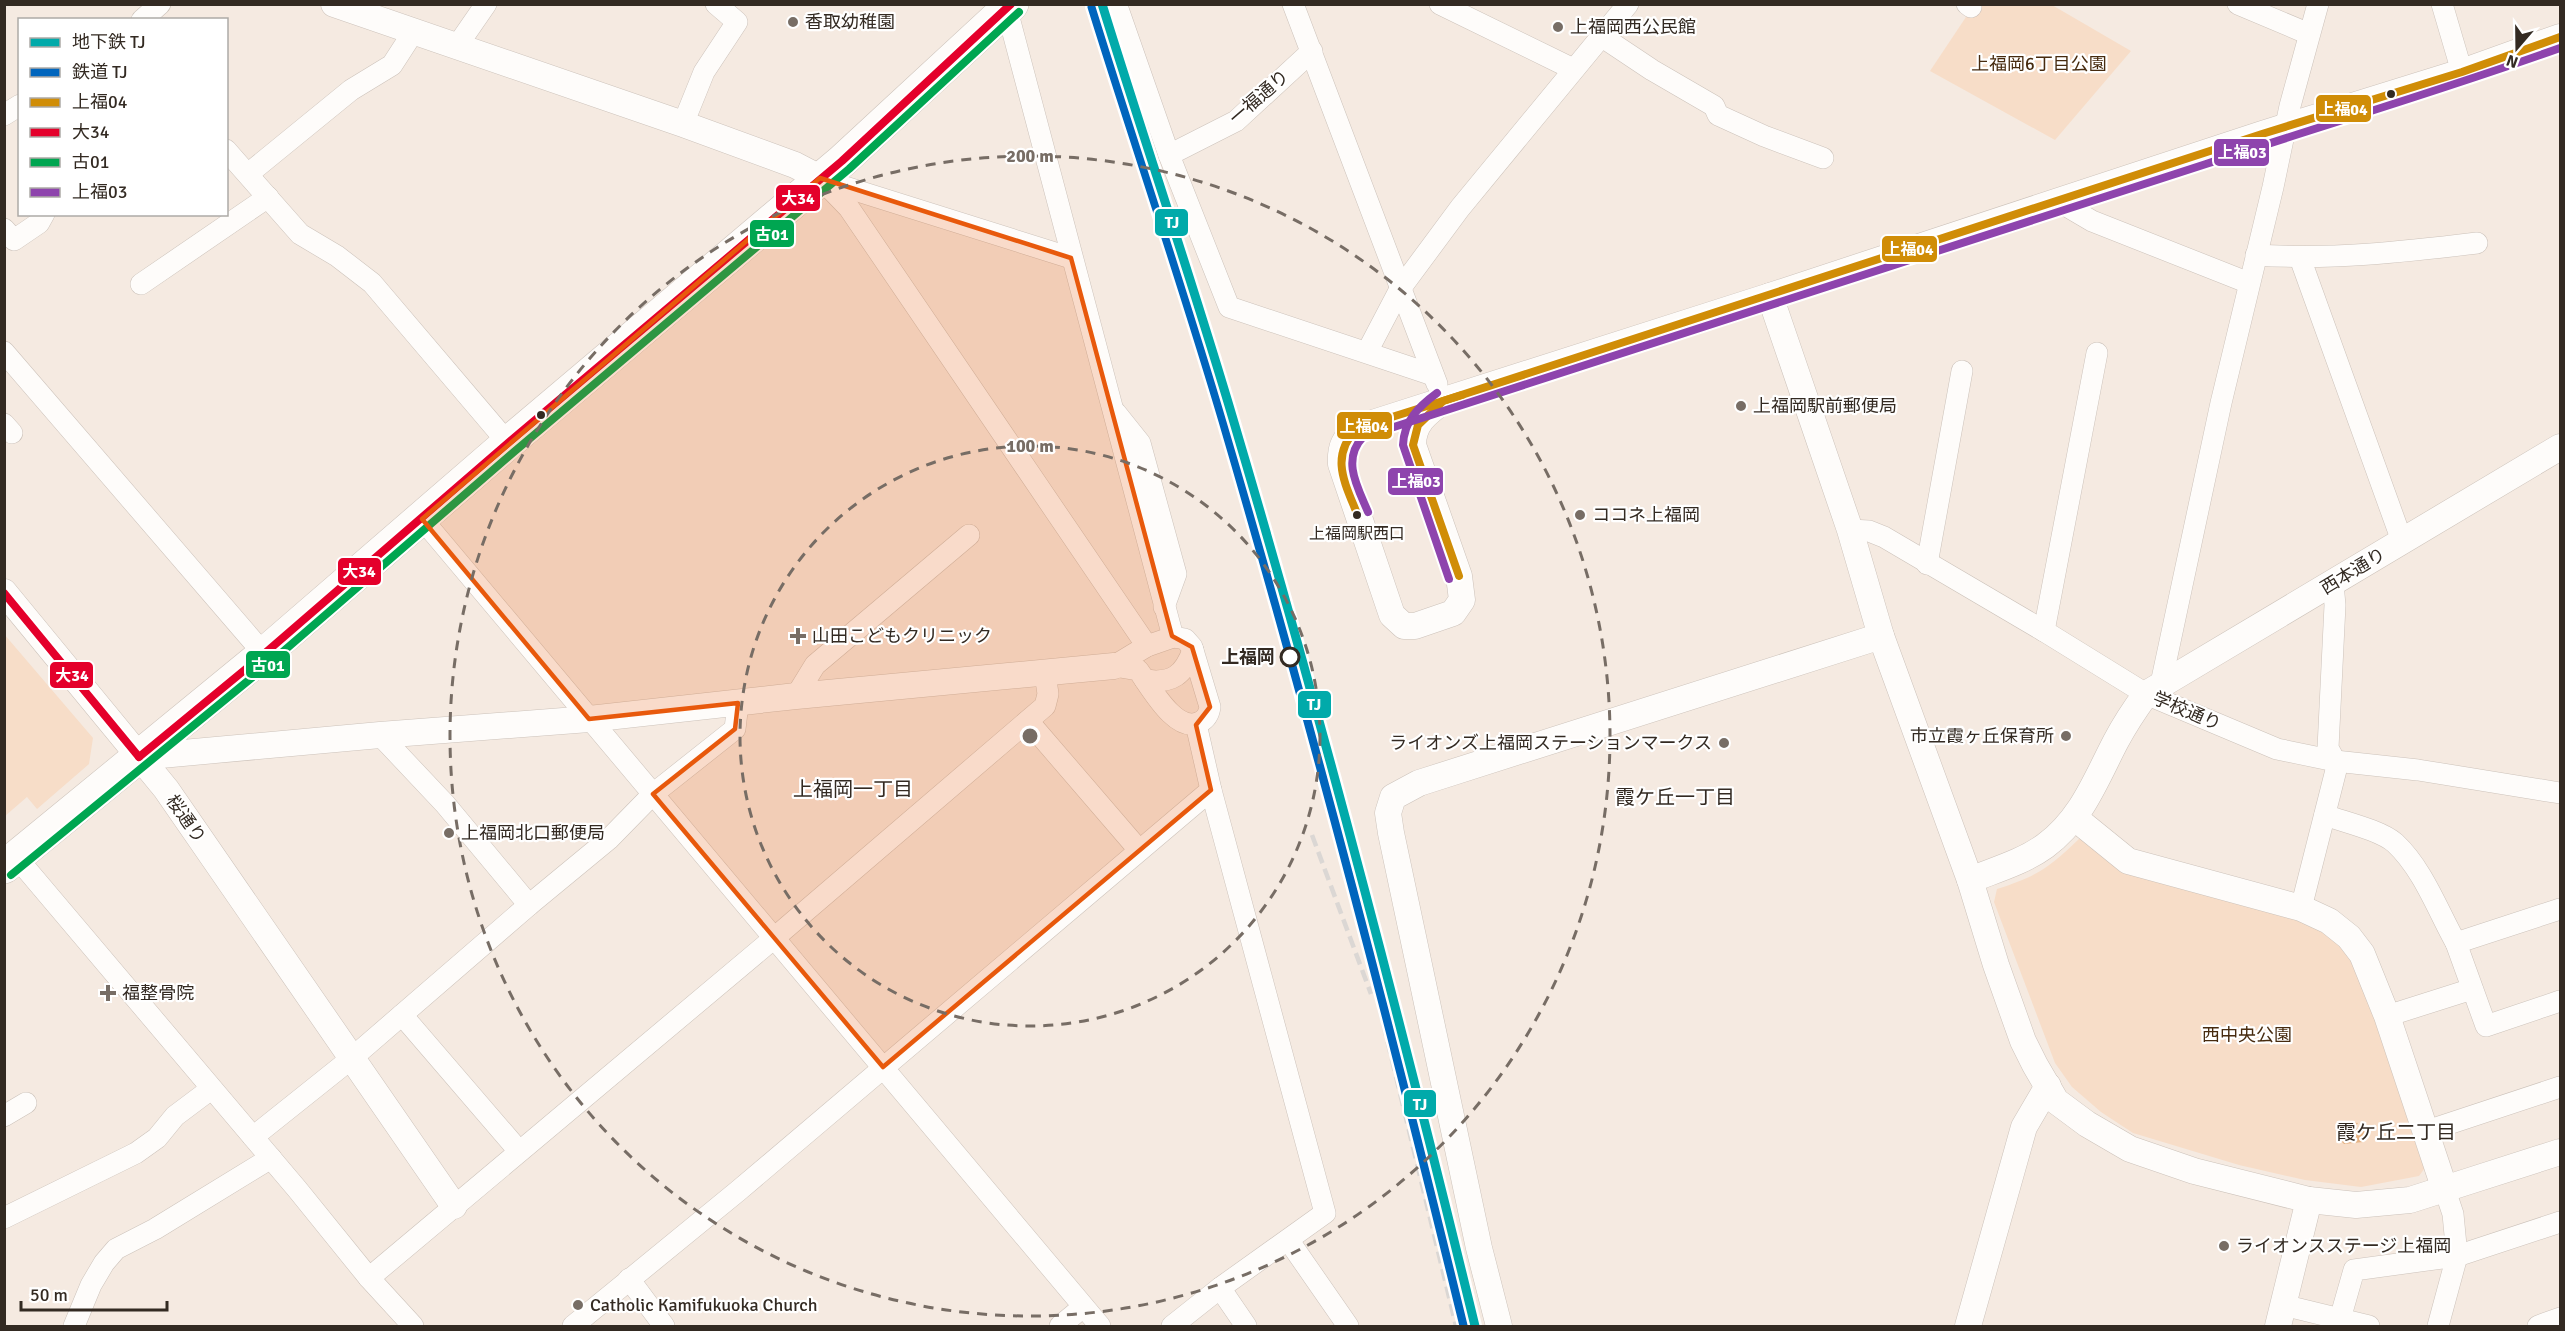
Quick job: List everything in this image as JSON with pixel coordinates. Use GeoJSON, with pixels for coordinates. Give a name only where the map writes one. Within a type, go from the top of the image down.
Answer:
{"type":"FeatureCollection","features":[{"type":"Feature","properties":{"kind":"main road"},"geometry":{"type":"LineString","coordinates":[[11,863],[264,654],[820,178],[1009,7]]}},
{"type":"Feature","properties":{"kind":"street"},"geometry":{"type":"LineString","coordinates":[[144,18],[160,4]]}},
{"type":"Feature","properties":{"kind":"street"},"geometry":{"type":"LineString","coordinates":[[334,4],[683,124],[795,165],[842,187],[1071,258]]}},
{"type":"Feature","properties":{"kind":"street"},"geometry":{"type":"LineString","coordinates":[[457,46],[486,4]]}},
{"type":"Feature","properties":{"kind":"street"},"geometry":{"type":"LineString","coordinates":[[683,124],[704,72],[737,22],[716,4]]}},
{"type":"Feature","properties":{"kind":"street"},"geometry":{"type":"LineString","coordinates":[[1293,4],[1443,401]]}},
{"type":"Feature","properties":{"kind":"street"},"geometry":{"type":"LineString","coordinates":[[1440,4],[1573,69]]}},
{"type":"Feature","properties":{"kind":"street"},"geometry":{"type":"LineString","coordinates":[[1367,352],[1400,289],[1460,208],[1628,4]]}},
{"type":"Feature","properties":{"kind":"street"},"geometry":{"type":"LineString","coordinates":[[2238,4],[2309,34]]}},
{"type":"Feature","properties":{"kind":"street"},"geometry":{"type":"LineString","coordinates":[[1970,880],[2015,862],[2045,846],[2075,818],[2097,783],[2116,741],[2162,680],[2285,126],[2318,4]]}},
{"type":"Feature","properties":{"kind":"street"},"geometry":{"type":"LineString","coordinates":[[2442,4],[2462,72]]}},
{"type":"Feature","properties":{"kind":"street"},"geometry":{"type":"LineString","coordinates":[[1009,7],[1071,258],[1173,637]]}},
{"type":"Feature","properties":{"kind":"street"},"geometry":{"type":"LineString","coordinates":[[1118,9],[1169,155],[1229,307],[1434,375]]}},
{"type":"Feature","properties":{"kind":"street"},"geometry":{"type":"LineString","coordinates":[[248,174],[351,90],[392,65],[414,31]]}},
{"type":"Feature","properties":{"kind":"street"},"geometry":{"type":"LineString","coordinates":[[1601,36],[1652,70],[1714,106],[1718,115],[1823,158]]}},
{"type":"Feature","properties":{"kind":"street"},"geometry":{"type":"LineString","coordinates":[[1375,423],[1398,429],[1413,444],[1459,576],[1462,600],[1453,613],[1415,626],[1404,626],[1392,615],[1341,464],[1344,441],[1357,428],[1770,296],[2285,126],[2462,72],[2560,38]]}},
{"type":"Feature","properties":{"kind":"street","name":"一福通り"},"geometry":{"type":"LineString","coordinates":[[1169,155],[1236,120],[1312,51]]}},
{"type":"Feature","properties":{"kind":"street"},"geometry":{"type":"LineString","coordinates":[[4,115],[18,106]]}},
{"type":"Feature","properties":{"kind":"street"},"geometry":{"type":"LineString","coordinates":[[228,152],[300,234],[337,256],[372,284],[508,443]]}},
{"type":"Feature","properties":{"kind":"street"},"geometry":{"type":"LineString","coordinates":[[820,178],[849,208],[1144,647]]}},
{"type":"Feature","properties":{"kind":"street"},"geometry":{"type":"LineString","coordinates":[[141,284],[268,197]]}},
{"type":"Feature","properties":{"kind":"street"},"geometry":{"type":"LineString","coordinates":[[2058,201],[2092,221],[2249,283]]}},
{"type":"Feature","properties":{"kind":"street"},"geometry":{"type":"LineString","coordinates":[[4,229],[14,240],[39,223],[43,216]]}},
{"type":"Feature","properties":{"kind":"street"},"geometry":{"type":"LineString","coordinates":[[2256,255],[2300,258],[2383,255],[2477,243]]}},
{"type":"Feature","properties":{"kind":"street"},"geometry":{"type":"LineString","coordinates":[[2300,258],[2402,541]]}},
{"type":"Feature","properties":{"kind":"street"},"geometry":{"type":"LineString","coordinates":[[1770,296],[1850,530],[1881,636],[1970,880],[1977,909],[2023,1041],[2056,1101],[2087,1124],[2130,1149],[2194,1171],[2309,1200],[2356,1205],[2410,1200],[2560,1152]]}},
{"type":"Feature","properties":{"kind":"street"},"geometry":{"type":"LineString","coordinates":[[4,352],[264,654]]}},
{"type":"Feature","properties":{"kind":"street"},"geometry":{"type":"LineString","coordinates":[[2044,631],[2097,353]]}},
{"type":"Feature","properties":{"kind":"street"},"geometry":{"type":"LineString","coordinates":[[1927,564],[1962,371]]}},
{"type":"Feature","properties":{"kind":"street"},"geometry":{"type":"LineString","coordinates":[[1413,444],[1414,430],[1420,420],[1443,401]]}},
{"type":"Feature","properties":{"kind":"street","name":"西本通り"},"geometry":{"type":"LineString","coordinates":[[2155,689],[2560,447]]}},
{"type":"Feature","properties":{"kind":"street"},"geometry":{"type":"LineString","coordinates":[[422,519],[1100,1326]]}},
{"type":"Feature","properties":{"kind":"street","name":"学校通り"},"geometry":{"type":"LineString","coordinates":[[1850,530],[1869,531],[1884,537],[2044,631],[2277,749],[2335,761],[2418,770],[2560,793]]}},
{"type":"Feature","properties":{"kind":"street"},"geometry":{"type":"LineString","coordinates":[[796,696],[815,665],[969,535]]}},
{"type":"Feature","properties":{"kind":"street"},"geometry":{"type":"LineString","coordinates":[[2301,908],[2336,770],[2335,761],[2328,748],[2335,605],[2333,584]]}},
{"type":"Feature","properties":{"kind":"street","name":"桜通り"},"geometry":{"type":"LineString","coordinates":[[4,592],[166,789],[454,1206]]}},
{"type":"Feature","properties":{"kind":"street"},"geometry":{"type":"LineString","coordinates":[[1499,1326],[1479,1248],[1391,833],[1388,813],[1393,797],[1428,780],[1881,636]]}},
{"type":"Feature","properties":{"kind":"street"},"geometry":{"type":"LineString","coordinates":[[1173,637],[1185,639],[1193,650],[1210,707],[1205,719],[1196,724],[1184,723],[1174,718],[1132,672],[1144,647],[1173,637]]}},
{"type":"Feature","properties":{"kind":"street"},"geometry":{"type":"LineString","coordinates":[[139,757],[589,719],[796,696],[1046,673],[1132,672],[1159,682],[1184,670],[1193,650]]}},
{"type":"Feature","properties":{"kind":"street"},"geometry":{"type":"LineString","coordinates":[[369,1278],[773,939],[1028,721],[1047,701],[1046,673]]}},
{"type":"Feature","properties":{"kind":"street"},"geometry":{"type":"LineString","coordinates":[[253,1137],[352,1058],[609,838],[653,794],[735,729],[738,703]]}},
{"type":"Feature","properties":{"kind":"street"},"geometry":{"type":"LineString","coordinates":[[1028,721],[1138,850]]}},
{"type":"Feature","properties":{"kind":"street"},"geometry":{"type":"LineString","coordinates":[[1176,1325],[1220,1288],[1325,1214],[1211,790],[1196,724]]}},
{"type":"Feature","properties":{"kind":"street"},"geometry":{"type":"LineString","coordinates":[[380,735],[445,804],[529,905]]}},
{"type":"Feature","properties":{"kind":"street"},"geometry":{"type":"LineString","coordinates":[[573,1326],[738,1191],[1211,790]]}},
{"type":"Feature","properties":{"kind":"street"},"geometry":{"type":"LineString","coordinates":[[2325,815],[2376,833],[2394,842],[2415,869],[2456,944],[2486,1026],[2560,1001]]}},
{"type":"Feature","properties":{"kind":"street"},"geometry":{"type":"LineString","coordinates":[[2075,818],[2128,861],[2301,908],[2329,921],[2349,937],[2362,954],[2387,1016],[2453,1214],[2457,1256],[2438,1326]]}},
{"type":"Feature","properties":{"kind":"street"},"geometry":{"type":"LineString","coordinates":[[11,863],[253,1137],[369,1278],[413,1326]]}},
{"type":"Feature","properties":{"kind":"street"},"geometry":{"type":"LineString","coordinates":[[2456,944],[2560,909]]}},
{"type":"Feature","properties":{"kind":"street"},"geometry":{"type":"LineString","coordinates":[[2387,1016],[2472,989]]}},
{"type":"Feature","properties":{"kind":"street"},"geometry":{"type":"LineString","coordinates":[[402,1015],[519,1151]]}},
{"type":"Feature","properties":{"kind":"street"},"geometry":{"type":"LineString","coordinates":[[1968,1326],[2024,1127],[2048,1086]]}},
{"type":"Feature","properties":{"kind":"street"},"geometry":{"type":"LineString","coordinates":[[2424,1132],[2560,1087]]}},
{"type":"Feature","properties":{"kind":"street"},"geometry":{"type":"LineString","coordinates":[[4,1218],[136,1153],[157,1138],[176,1116],[211,1089]]}},
{"type":"Feature","properties":{"kind":"street"},"geometry":{"type":"LineString","coordinates":[[4,1116],[26,1103]]}},
{"type":"Feature","properties":{"kind":"street"},"geometry":{"type":"LineString","coordinates":[[74,1326],[91,1285],[116,1249],[155,1229],[271,1158]]}},
{"type":"Feature","properties":{"kind":"street"},"geometry":{"type":"LineString","coordinates":[[2309,1200],[2280,1316],[2369,1326]]}},
{"type":"Feature","properties":{"kind":"street"},"geometry":{"type":"LineString","coordinates":[[2339,1323],[2354,1270],[2457,1256],[2560,1222]]}},
{"type":"Feature","properties":{"kind":"street"},"geometry":{"type":"LineString","coordinates":[[1289,1241],[1348,1326]]}},
{"type":"Feature","properties":{"kind":"street"},"geometry":{"type":"LineString","coordinates":[[629,1279],[664,1326]]}},
{"type":"Feature","properties":{"kind":"street"},"geometry":{"type":"LineString","coordinates":[[1220,1288],[1246,1326]]}},
{"type":"Feature","properties":{"kind":"street"},"geometry":{"type":"LineString","coordinates":[[1060,1326],[1083,1307]]}},
{"type":"Feature","properties":{"kind":"street"},"geometry":{"type":"LineString","coordinates":[[2538,1326],[2560,1318]]}},
{"type":"Feature","properties":{"kind":"highlighted area"},"geometry":{"type":"Polygon","coordinates":[[[820,178],[1071,258],[1172,636],[1192,647],[1210,707],[1196,725],[1211,790],[883,1067],[653,794],[735,729],[738,703],[589,719],[422,519],[820,178]]]}},
{"type":"Feature","properties":{"kind":"green space","name":"上福岡6丁目公園"},"geometry":{"type":"Polygon","coordinates":[[[1974,5],[2052,5],[2131,51],[2055,140],[1930,71],[1974,5]]]}},
{"type":"Feature","properties":{"kind":"green space"},"geometry":{"type":"Polygon","coordinates":[[[4,634],[93,738],[89,764],[37,809],[27,797],[5,816],[4,634]]]}},
{"type":"Feature","properties":{"kind":"green space","name":"西中央公園"},"geometry":{"type":"Polygon","coordinates":[[[2080,838],[2296,917],[2328,934],[2352,958],[2368,988],[2427,1165],[2419,1176],[2361,1187],[2305,1180],[2239,1165],[2133,1133],[2101,1112],[2072,1087],[2055,1063],[1994,902],[1997,889],[2043,870],[2080,838]]]}},
{"type":"Feature","properties":{"kind":"water"},"geometry":{"type":"Polygon","coordinates":[[[2348,1122],[2358,1123],[2355,1127],[2359,1129],[2363,1124],[2365,1133],[2363,1142],[2344,1144],[2340,1140],[2341,1129],[2348,1122]]]}},
{"type":"Feature","properties":{"kind":"railway"},"geometry":{"type":"LineString","coordinates":[[1349,829],[1380,1010],[1456,1326]]}},
{"type":"Feature","properties":{"kind":"railway"},"geometry":{"type":"LineString","coordinates":[[1312,835],[1371,994]]}},
{"type":"Feature","properties":{"kind":"metro line","name":"TJ"},"geometry":{"type":"LineString","coordinates":[[1102,4],[1217,367],[1298,645],[1389,985],[1475,1326]]}},
{"type":"Feature","properties":{"kind":"rail line","name":"TJ"},"geometry":{"type":"LineString","coordinates":[[1092,7],[1191,317],[1256,534],[1349,872],[1464,1326]]}},
{"type":"Feature","properties":{"kind":"transit line","name":"大34"},"geometry":{"type":"LineString","coordinates":[[139,757],[264,654],[508,443],[842,161],[1011,4]]}},
{"type":"Feature","properties":{"kind":"transit line","name":"古01"},"geometry":{"type":"LineString","coordinates":[[11,875],[271,662],[515,451],[849,169],[1019,12]]}},
{"type":"Feature","properties":{"kind":"transit line","name":"上福04"},"geometry":{"type":"LineString","coordinates":[[1459,576],[1413,445],[1418,425],[1443,401],[2262,134],[2462,72],[2560,37]]}},
{"type":"Feature","properties":{"kind":"transit line","name":"上福03"},"geometry":{"type":"LineString","coordinates":[[1368,512],[1356,484],[1352,465],[1356,446],[1363,437],[2428,93],[2560,48]]}},
{"type":"Feature","properties":{"kind":"transit line","name":"上福03"},"geometry":{"type":"LineString","coordinates":[[1437,393],[1413,415],[1406,429],[1403,445],[1449,579]]}},
{"type":"Feature","properties":{"kind":"transit line","name":"上福04"},"geometry":{"type":"LineString","coordinates":[[1358,516],[1342,470],[1344,449],[1348,439],[1357,428],[1462,395]]}},
{"type":"Feature","properties":{"kind":"transit line","name":"大34"},"geometry":{"type":"LineString","coordinates":[[4,593],[139,757]]}},
{"type":"Feature","properties":{"kind":"place","name":"香取幼稚園"},"geometry":{"type":"Point","coordinates":[793,22]}},
{"type":"Feature","properties":{"kind":"place","name":"上福岡西公民館"},"geometry":{"type":"Point","coordinates":[1558,27]}},
{"type":"Feature","properties":{"kind":"place","name":"上福岡駅前郵便局"},"geometry":{"type":"Point","coordinates":[1741,406]}},
{"type":"Feature","properties":{"kind":"place","name":"上福岡駅西口"},"geometry":{"type":"Point","coordinates":[1357,515]}},
{"type":"Feature","properties":{"kind":"place","name":"ココネ上福岡"},"geometry":{"type":"Point","coordinates":[1580,515]}},
{"type":"Feature","properties":{"kind":"place","name":"山田こどもクリニック"},"geometry":{"type":"Point","coordinates":[798,636]}},
{"type":"Feature","properties":{"kind":"place","name":"上福岡"},"geometry":{"type":"Point","coordinates":[1290,657]}},
{"type":"Feature","properties":{"kind":"place","name":"市立霞ヶ丘保育所"},"geometry":{"type":"Point","coordinates":[2066,736]}},
{"type":"Feature","properties":{"kind":"place","name":"ライオンズ上福岡ステーションマークス"},"geometry":{"type":"Point","coordinates":[1724,743]}},
{"type":"Feature","properties":{"kind":"place","name":"上福岡北口郵便局"},"geometry":{"type":"Point","coordinates":[449,833]}},
{"type":"Feature","properties":{"kind":"place","name":"福整骨院"},"geometry":{"type":"Point","coordinates":[108,993]}},
{"type":"Feature","properties":{"kind":"place","name":"ライオンスステージ上福岡"},"geometry":{"type":"Point","coordinates":[2224,1246]}},
{"type":"Feature","properties":{"kind":"place","name":"Catholic Kamifukuoka Church"},"geometry":{"type":"Point","coordinates":[578,1305]}},
{"type":"Feature","properties":{"kind":"district","name":"上福岡一丁目"},"geometry":{"type":"Point","coordinates":[853,789]}},
{"type":"Feature","properties":{"kind":"district","name":"霞ケ丘一丁目"},"geometry":{"type":"Point","coordinates":[1675,797]}},
{"type":"Feature","properties":{"kind":"district","name":"霞ケ丘二丁目"},"geometry":{"type":"Point","coordinates":[2396,1132]}}]}
